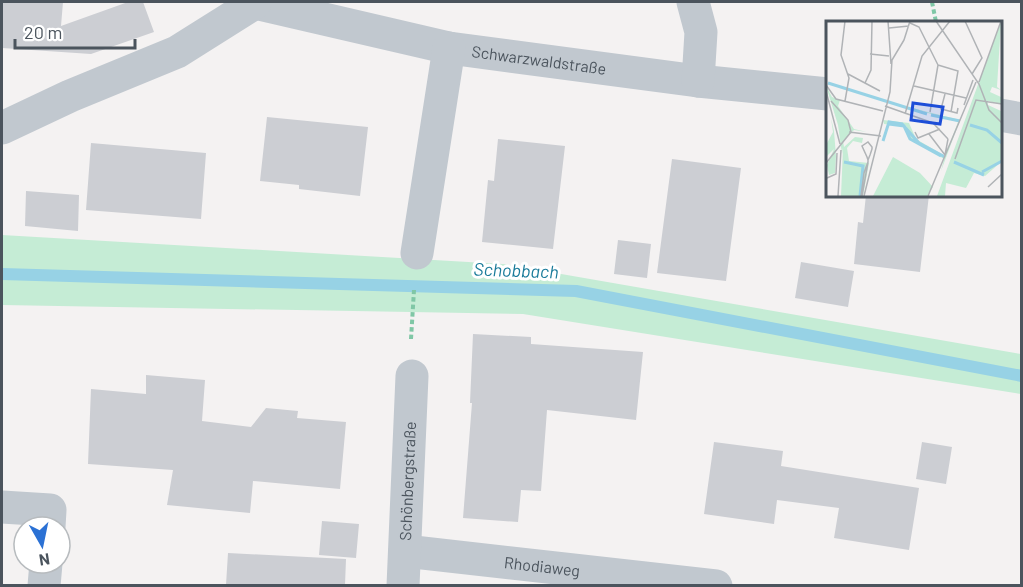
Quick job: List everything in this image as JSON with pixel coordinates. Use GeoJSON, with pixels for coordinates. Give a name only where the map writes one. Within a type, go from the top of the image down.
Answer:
{"type":"FeatureCollection","features":[{"type":"Feature","properties":{"kind":"street","name":"Schwarzwaldstraße"},"geometry":{"type":"LineString","coordinates":[[2,128],[70,96],[177,52],[253,2],[449,48],[698,81],[826,94]]}},
{"type":"Feature","properties":{"kind":"street"},"geometry":{"type":"LineString","coordinates":[[693,2],[701,32],[698,81]]}},
{"type":"Feature","properties":{"kind":"street"},"geometry":{"type":"LineString","coordinates":[[417,253],[449,48]]}},
{"type":"Feature","properties":{"kind":"street"},"geometry":{"type":"LineString","coordinates":[[1002,115],[1022,119]]}},
{"type":"Feature","properties":{"kind":"street","name":"Schönbergstraße"},"geometry":{"type":"LineString","coordinates":[[403,585],[412,376]]}},
{"type":"Feature","properties":{"kind":"street"},"geometry":{"type":"LineString","coordinates":[[2,507],[50,510],[50,515]]}},
{"type":"Feature","properties":{"kind":"street","name":"Rhodiaweg"},"geometry":{"type":"LineString","coordinates":[[405,551],[716,585]]}},
{"type":"Feature","properties":{"kind":"path"},"geometry":{"type":"LineString","coordinates":[[932,2],[936,21]]}},
{"type":"Feature","properties":{"kind":"green space"},"geometry":{"type":"Polygon","coordinates":[[[2,235],[503,264],[1021,354],[1021,394],[523,314],[2,305],[2,235]]]}},
{"type":"Feature","properties":{"kind":"building"},"geometry":{"type":"Polygon","coordinates":[[[2,2],[63,2],[61,26],[128,2],[143,2],[154,32],[91,54],[2,48],[2,2]]]}},
{"type":"Feature","properties":{"kind":"building"},"geometry":{"type":"Polygon","coordinates":[[[267,117],[368,127],[360,196],[299,189],[299,185],[260,181],[267,117]]]}},
{"type":"Feature","properties":{"kind":"building"},"geometry":{"type":"Polygon","coordinates":[[[498,139],[565,146],[553,249],[482,242],[488,180],[494,181],[498,139]]]}},
{"type":"Feature","properties":{"kind":"building"},"geometry":{"type":"Polygon","coordinates":[[[91,143],[206,153],[201,219],[86,210],[91,143]]]}},
{"type":"Feature","properties":{"kind":"building"},"geometry":{"type":"Polygon","coordinates":[[[672,159],[741,168],[726,281],[657,273],[672,159]]]}},
{"type":"Feature","properties":{"kind":"building"},"geometry":{"type":"Polygon","coordinates":[[[26,191],[79,195],[78,231],[25,226],[26,191]]]}},
{"type":"Feature","properties":{"kind":"building"},"geometry":{"type":"Polygon","coordinates":[[[866,196],[929,196],[920,272],[854,264],[858,222],[863,223],[866,196]]]}},
{"type":"Feature","properties":{"kind":"building"},"geometry":{"type":"Polygon","coordinates":[[[618,240],[651,244],[647,278],[614,274],[618,240]]]}},
{"type":"Feature","properties":{"kind":"building"},"geometry":{"type":"Polygon","coordinates":[[[801,262],[854,271],[848,307],[795,298],[801,262]]]}},
{"type":"Feature","properties":{"kind":"building"},"geometry":{"type":"Polygon","coordinates":[[[473,334],[531,337],[531,344],[643,352],[636,420],[547,410],[541,491],[521,490],[518,522],[463,518],[472,403],[470,403],[473,334]]]}},
{"type":"Feature","properties":{"kind":"building"},"geometry":{"type":"Polygon","coordinates":[[[146,375],[205,380],[202,421],[251,427],[266,408],[298,411],[297,418],[346,422],[340,489],[253,481],[250,513],[167,505],[173,470],[88,464],[91,389],[146,394],[146,375]]]}},
{"type":"Feature","properties":{"kind":"building"},"geometry":{"type":"Polygon","coordinates":[[[714,442],[783,451],[781,466],[919,488],[909,550],[834,538],[839,508],[777,500],[774,524],[704,514],[714,442]]]}},
{"type":"Feature","properties":{"kind":"building"},"geometry":{"type":"Polygon","coordinates":[[[922,442],[952,447],[946,484],[916,479],[922,442]]]}},
{"type":"Feature","properties":{"kind":"building"},"geometry":{"type":"Polygon","coordinates":[[[322,521],[359,524],[356,558],[319,555],[322,521]]]}},
{"type":"Feature","properties":{"kind":"building"},"geometry":{"type":"Polygon","coordinates":[[[228,553],[346,559],[345,585],[226,585],[228,553]]]}},
{"type":"Feature","properties":{"kind":"waterway","name":"Schobbach"},"geometry":{"type":"LineString","coordinates":[[2,274],[576,291],[1022,376]]}}]}
